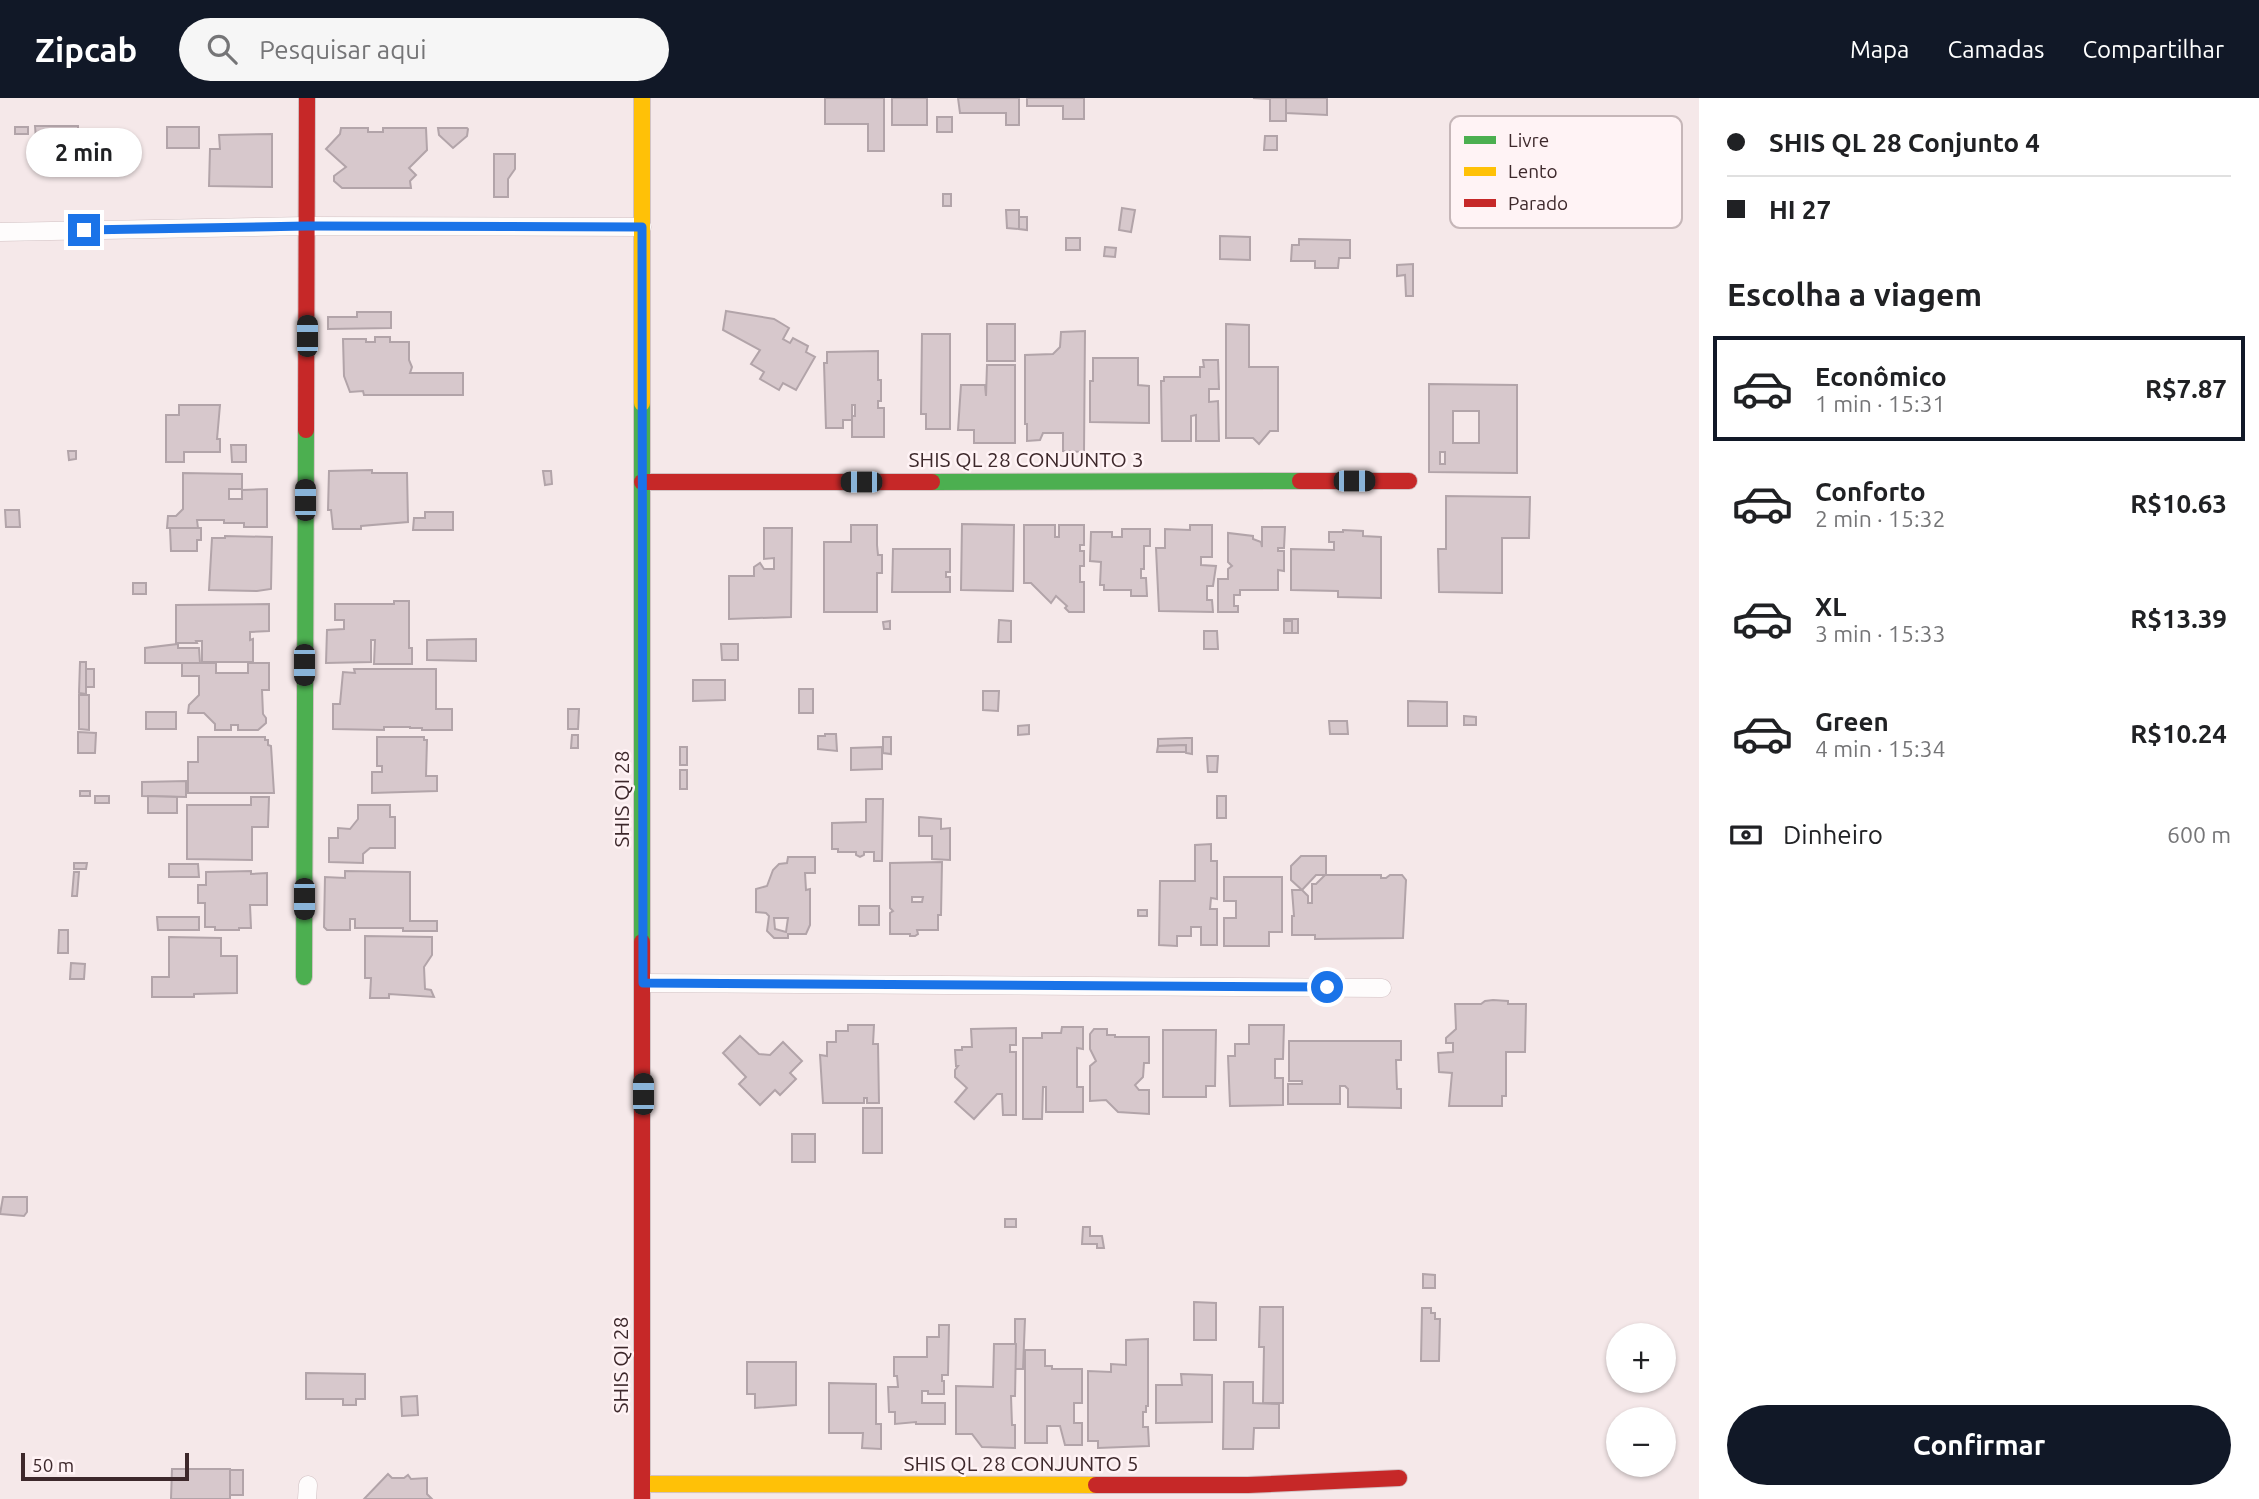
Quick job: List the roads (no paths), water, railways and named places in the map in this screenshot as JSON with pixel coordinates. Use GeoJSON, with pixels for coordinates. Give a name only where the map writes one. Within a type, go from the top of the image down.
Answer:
{"type":"FeatureCollection","features":[{"type":"Feature","properties":{"kind":"street"},"geometry":{"type":"LineString","coordinates":[[304,977],[307,98]]}},
{"type":"Feature","properties":{"kind":"street","name":"SHIS QI 28"},"geometry":{"type":"LineString","coordinates":[[642,98],[642,1492]]}},
{"type":"Feature","properties":{"kind":"street"},"geometry":{"type":"LineString","coordinates":[[0,232],[307,226],[642,227]]}},
{"type":"Feature","properties":{"kind":"street","name":"SHIS QL 28 CONJUNTO 3"},"geometry":{"type":"LineString","coordinates":[[642,482],[1409,481]]}},
{"type":"Feature","properties":{"kind":"street"},"geometry":{"type":"LineString","coordinates":[[643,983],[1382,988]]}},
{"type":"Feature","properties":{"kind":"street","name":"SHIS QL 28 CONJUNTO 5"},"geometry":{"type":"LineString","coordinates":[[642,1492],[1248,1485],[1399,1478]]}}]}
